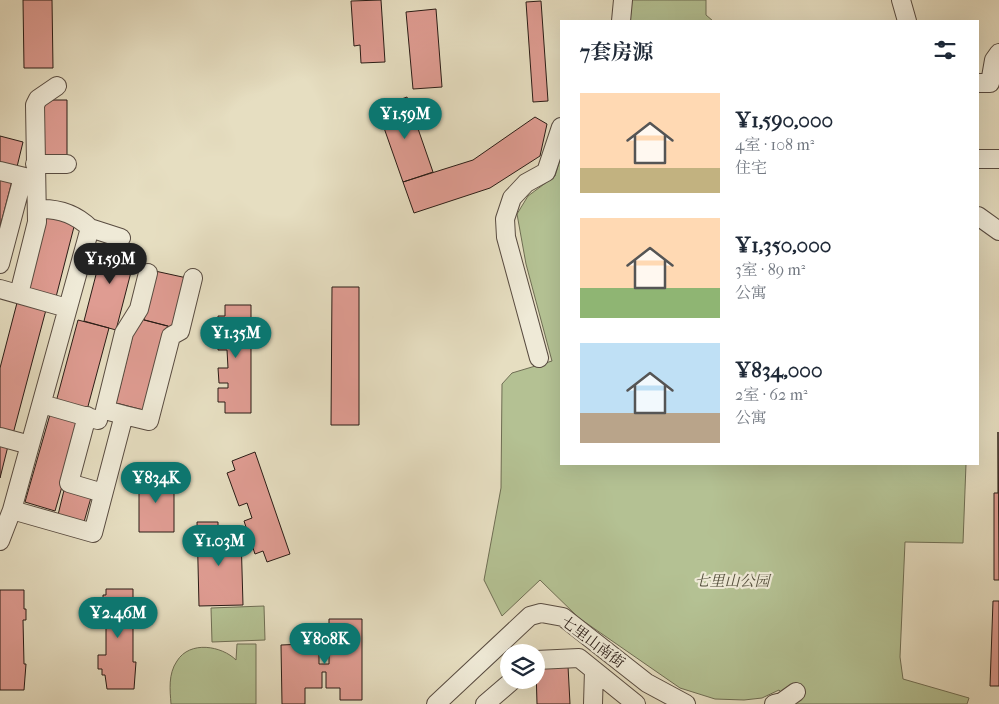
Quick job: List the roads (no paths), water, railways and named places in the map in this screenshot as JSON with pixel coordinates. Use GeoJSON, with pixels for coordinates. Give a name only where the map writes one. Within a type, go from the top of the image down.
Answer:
{"type":"FeatureCollection","features":[{"type":"Feature","properties":{"kind":"street"},"geometry":{"type":"LineString","coordinates":[[621,20],[623,0]]}},
{"type":"Feature","properties":{"kind":"street"},"geometry":{"type":"LineString","coordinates":[[901,0],[907,20]]}},
{"type":"Feature","properties":{"kind":"street"},"geometry":{"type":"LineString","coordinates":[[979,83],[990,83],[994,60],[999,53]]}},
{"type":"Feature","properties":{"kind":"street"},"geometry":{"type":"LineString","coordinates":[[19,294],[37,222],[37,209],[31,174],[35,106],[38,98],[57,86]]}},
{"type":"Feature","properties":{"kind":"street"},"geometry":{"type":"LineString","coordinates":[[539,358],[506,237],[505,219],[512,198],[526,183],[546,172],[560,130]]}},
{"type":"Feature","properties":{"kind":"street"},"geometry":{"type":"LineString","coordinates":[[979,159],[999,160]]}},
{"type":"Feature","properties":{"kind":"street"},"geometry":{"type":"LineString","coordinates":[[0,171],[31,174],[67,164]]}},
{"type":"Feature","properties":{"kind":"street"},"geometry":{"type":"LineString","coordinates":[[0,264],[31,174]]}},
{"type":"Feature","properties":{"kind":"street"},"geometry":{"type":"LineString","coordinates":[[37,209],[49,209],[79,217],[90,228],[121,238]]}},
{"type":"Feature","properties":{"kind":"street"},"geometry":{"type":"LineString","coordinates":[[979,217],[999,231]]}},
{"type":"Feature","properties":{"kind":"street"},"geometry":{"type":"LineString","coordinates":[[0,541],[12,510],[90,228]]}},
{"type":"Feature","properties":{"kind":"street"},"geometry":{"type":"LineString","coordinates":[[42,404],[102,421],[124,333],[138,310],[148,273]]}},
{"type":"Feature","properties":{"kind":"street"},"geometry":{"type":"LineString","coordinates":[[105,410],[149,421],[172,336],[180,331],[193,278]]}},
{"type":"Feature","properties":{"kind":"street"},"geometry":{"type":"LineString","coordinates":[[0,289],[67,308]]}},
{"type":"Feature","properties":{"kind":"street"},"geometry":{"type":"LineString","coordinates":[[12,510],[93,533],[124,415]]}},
{"type":"Feature","properties":{"kind":"street"},"geometry":{"type":"LineString","coordinates":[[87,416],[69,483],[103,493]]}},
{"type":"Feature","properties":{"kind":"street"},"geometry":{"type":"LineString","coordinates":[[0,437],[30,445]]}},
{"type":"Feature","properties":{"kind":"street","name":"七里山南街"},"geometry":{"type":"LineString","coordinates":[[436,704],[530,616],[541,613],[563,617],[647,683],[686,704]]}},
{"type":"Feature","properties":{"kind":"street"},"geometry":{"type":"LineString","coordinates":[[545,660],[578,658],[636,704]]}},
{"type":"Feature","properties":{"kind":"street"},"geometry":{"type":"LineString","coordinates":[[593,704],[594,670]]}},
{"type":"Feature","properties":{"kind":"street"},"geometry":{"type":"LineString","coordinates":[[485,704],[502,689]]}},
{"type":"Feature","properties":{"kind":"street"},"geometry":{"type":"LineString","coordinates":[[774,704],[782,702],[796,692]]}},
{"type":"Feature","properties":{"kind":"park label","name":"七里山公园"},"geometry":{"type":"Point","coordinates":[732,581]}}]}
